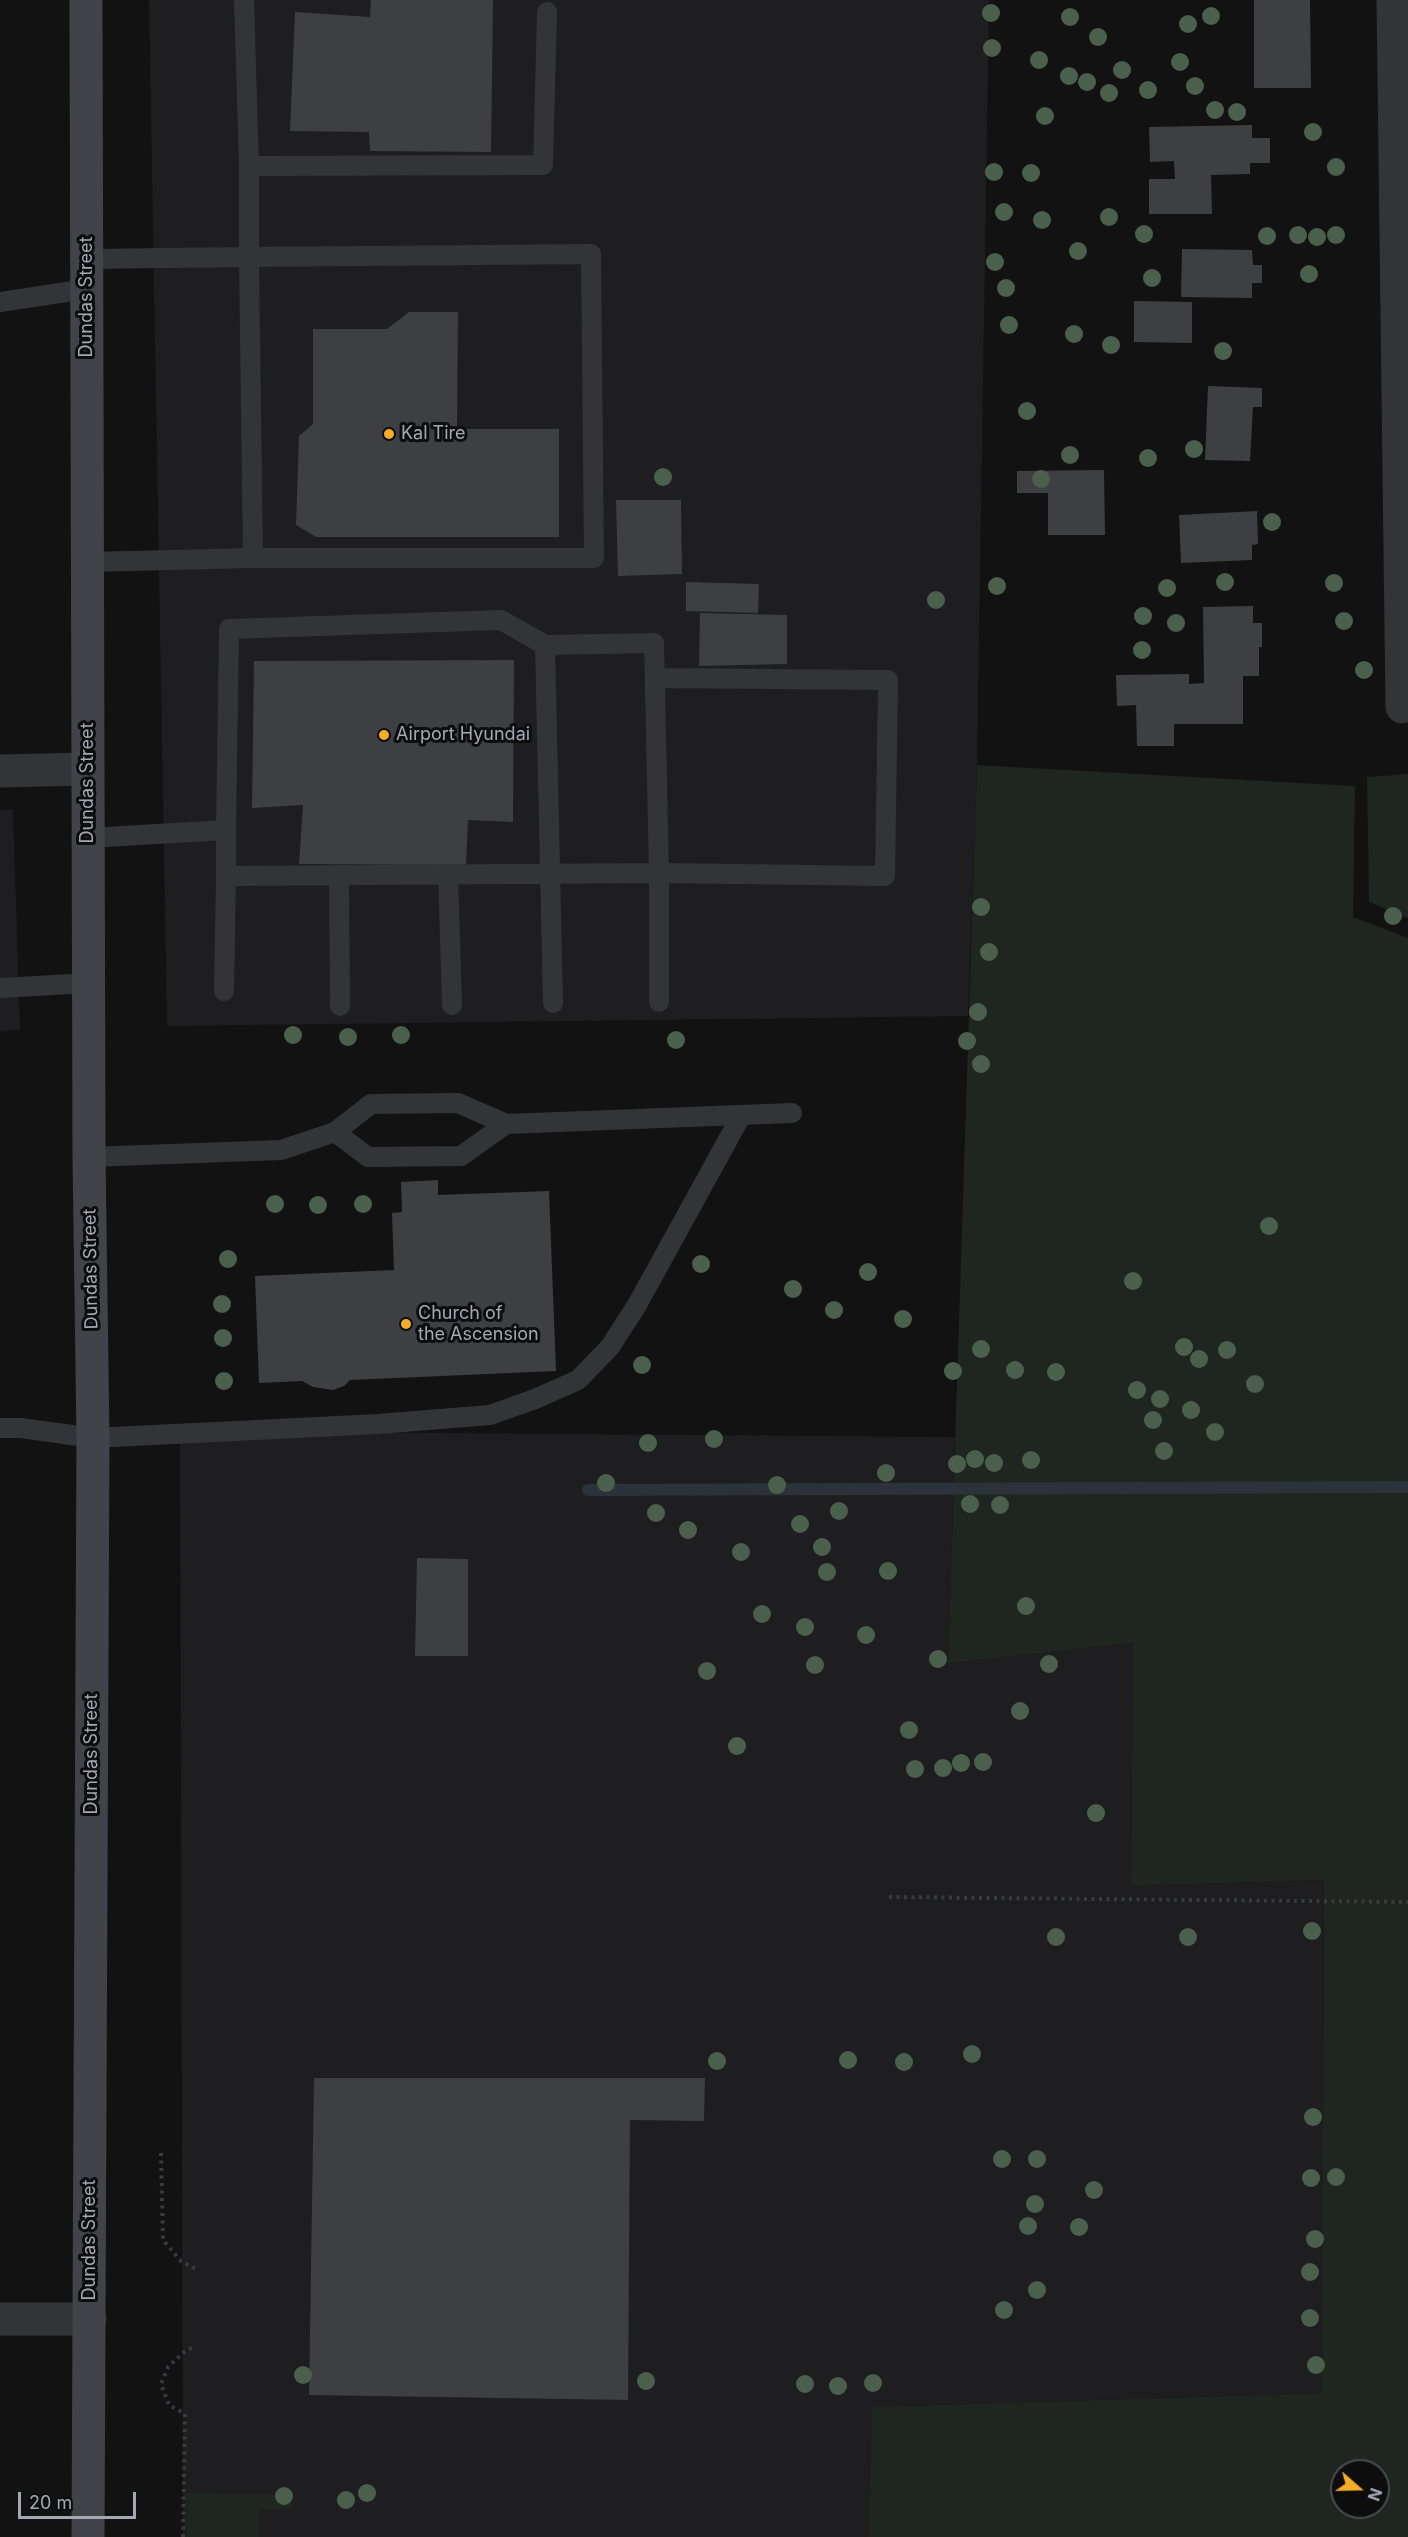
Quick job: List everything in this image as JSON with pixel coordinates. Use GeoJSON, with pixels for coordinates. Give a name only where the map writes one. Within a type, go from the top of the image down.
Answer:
{"type":"FeatureCollection","features":[{"type":"Feature","properties":{"kind":"main road","name":"Dundas Street"},"geometry":{"type":"LineString","coordinates":[[86,0],[89,1157],[93,1438],[88,2537]]}},
{"type":"Feature","properties":{"kind":"street"},"geometry":{"type":"LineString","coordinates":[[1393,0],[1402,707]]}},
{"type":"Feature","properties":{"kind":"street"},"geometry":{"type":"LineString","coordinates":[[0,771],[88,769]]}},
{"type":"Feature","properties":{"kind":"street"},"geometry":{"type":"LineString","coordinates":[[0,2319],[90,2319]]}},
{"type":"Feature","properties":{"kind":"lane"},"geometry":{"type":"LineString","coordinates":[[244,0],[249,166],[253,558]]}},
{"type":"Feature","properties":{"kind":"lane"},"geometry":{"type":"LineString","coordinates":[[249,166],[543,165],[547,12]]}},
{"type":"Feature","properties":{"kind":"lane"},"geometry":{"type":"LineString","coordinates":[[0,302],[86,274],[249,257],[591,254],[594,558],[253,558],[88,562]]}},
{"type":"Feature","properties":{"kind":"lane"},"geometry":{"type":"LineString","coordinates":[[224,991],[229,628],[501,620],[545,645],[654,643],[659,1002]]}},
{"type":"Feature","properties":{"kind":"lane"},"geometry":{"type":"LineString","coordinates":[[545,645],[553,1003]]}},
{"type":"Feature","properties":{"kind":"lane"},"geometry":{"type":"LineString","coordinates":[[226,876],[659,873],[885,876],[888,680],[655,678]]}},
{"type":"Feature","properties":{"kind":"lane"},"geometry":{"type":"LineString","coordinates":[[88,838],[226,830]]}},
{"type":"Feature","properties":{"kind":"lane"},"geometry":{"type":"LineString","coordinates":[[448,874],[452,1005]]}},
{"type":"Feature","properties":{"kind":"lane"},"geometry":{"type":"LineString","coordinates":[[339,875],[340,1006]]}},
{"type":"Feature","properties":{"kind":"lane"},"geometry":{"type":"LineString","coordinates":[[0,988],[89,983]]}},
{"type":"Feature","properties":{"kind":"lane"},"geometry":{"type":"LineString","coordinates":[[89,1157],[281,1150],[335,1132],[371,1104],[458,1103],[506,1124],[792,1113]]}},
{"type":"Feature","properties":{"kind":"lane"},"geometry":{"type":"LineString","coordinates":[[0,1428],[21,1428],[93,1438],[378,1424],[490,1415],[535,1399],[578,1380],[610,1347],[637,1305],[741,1116]]}},
{"type":"Feature","properties":{"kind":"lane"},"geometry":{"type":"LineString","coordinates":[[335,1132],[368,1157],[461,1156],[506,1124]]}},
{"type":"Feature","properties":{"kind":"path"},"geometry":{"type":"LineString","coordinates":[[889,1897],[1408,1902]]}},
{"type":"Feature","properties":{"kind":"path"},"geometry":{"type":"LineString","coordinates":[[161,2153],[163,2240],[181,2261],[196,2269]]}},
{"type":"Feature","properties":{"kind":"path"},"geometry":{"type":"LineString","coordinates":[[183,2537],[185,2414],[169,2405],[161,2384],[168,2367],[184,2352],[195,2346]]}},
{"type":"Feature","properties":{"kind":"shaded area"},"geometry":{"type":"Polygon","coordinates":[[[149,0],[989,0],[977,765],[968,1016],[167,1026],[149,0]]]}},
{"type":"Feature","properties":{"kind":"shaded area"},"geometry":{"type":"Polygon","coordinates":[[[977,765],[1355,786],[1353,917],[1408,938],[1408,2537],[868,2537],[872,2407],[1322,2393],[1324,1880],[1131,1886],[1133,1643],[948,1663],[977,765]]]}},
{"type":"Feature","properties":{"kind":"shaded area"},"geometry":{"type":"Polygon","coordinates":[[[1408,774],[1408,918],[1369,902],[1367,777],[1408,774]]]}},
{"type":"Feature","properties":{"kind":"shaded area"},"geometry":{"type":"Polygon","coordinates":[[[0,810],[13,810],[20,1030],[0,1031],[0,810]]]}},
{"type":"Feature","properties":{"kind":"shaded area"},"geometry":{"type":"Polygon","coordinates":[[[180,1431],[955,1437],[948,1662],[1133,1643],[1131,1886],[1324,1880],[1322,2393],[872,2407],[868,2537],[183,2537],[180,1431]]]}},
{"type":"Feature","properties":{"kind":"shaded area"},"geometry":{"type":"Polygon","coordinates":[[[186,2493],[292,2495],[292,2509],[259,2509],[259,2537],[186,2537],[186,2493]]]}},
{"type":"Feature","properties":{"kind":"building"},"geometry":{"type":"Polygon","coordinates":[[[371,0],[493,0],[491,152],[370,151],[369,132],[290,131],[295,12],[370,17],[371,0]]]}},
{"type":"Feature","properties":{"kind":"building"},"geometry":{"type":"Polygon","coordinates":[[[1254,0],[1310,0],[1311,88],[1254,88],[1254,0]]]}},
{"type":"Feature","properties":{"kind":"building"},"geometry":{"type":"Polygon","coordinates":[[[1252,125],[1252,138],[1270,138],[1270,163],[1250,163],[1250,174],[1211,175],[1212,214],[1149,214],[1149,179],[1175,179],[1174,161],[1150,162],[1149,127],[1252,125]]]}},
{"type":"Feature","properties":{"kind":"building"},"geometry":{"type":"Polygon","coordinates":[[[1182,249],[1252,250],[1253,265],[1262,265],[1262,283],[1252,283],[1252,298],[1181,297],[1182,249]]]}},
{"type":"Feature","properties":{"kind":"building"},"geometry":{"type":"Polygon","coordinates":[[[1134,301],[1192,302],[1192,343],[1134,342],[1134,301]]]}},
{"type":"Feature","properties":{"kind":"building"},"geometry":{"type":"Polygon","coordinates":[[[409,312],[458,312],[457,429],[559,429],[559,537],[316,537],[296,525],[299,436],[313,424],[313,329],[387,329],[409,312]]]}},
{"type":"Feature","properties":{"kind":"building"},"geometry":{"type":"Polygon","coordinates":[[[1208,386],[1262,388],[1262,407],[1253,407],[1250,461],[1205,460],[1208,386]]]}},
{"type":"Feature","properties":{"kind":"building"},"geometry":{"type":"Polygon","coordinates":[[[1104,470],[1105,535],[1048,535],[1048,493],[1017,493],[1017,471],[1104,470]]]}},
{"type":"Feature","properties":{"kind":"building"},"geometry":{"type":"Polygon","coordinates":[[[616,500],[681,500],[682,574],[618,576],[616,500]]]}},
{"type":"Feature","properties":{"kind":"building"},"geometry":{"type":"Polygon","coordinates":[[[1257,511],[1258,544],[1252,545],[1252,560],[1181,563],[1179,515],[1257,511]]]}},
{"type":"Feature","properties":{"kind":"building"},"geometry":{"type":"Polygon","coordinates":[[[686,582],[759,584],[758,613],[686,611],[686,582]]]}},
{"type":"Feature","properties":{"kind":"building"},"geometry":{"type":"Polygon","coordinates":[[[1253,606],[1253,623],[1262,623],[1262,647],[1259,647],[1259,676],[1243,676],[1243,724],[1174,724],[1174,746],[1137,746],[1136,705],[1117,706],[1116,675],[1189,674],[1189,684],[1204,683],[1203,607],[1253,606]]]}},
{"type":"Feature","properties":{"kind":"building"},"geometry":{"type":"Polygon","coordinates":[[[700,613],[787,615],[787,664],[699,666],[700,613]]]}},
{"type":"Feature","properties":{"kind":"building"},"geometry":{"type":"Polygon","coordinates":[[[514,660],[513,822],[468,820],[466,865],[299,864],[303,805],[252,808],[254,661],[514,660]]]}},
{"type":"Feature","properties":{"kind":"building","name":"Church of the Ascension"},"geometry":{"type":"Polygon","coordinates":[[[438,1180],[438,1195],[549,1191],[556,1371],[350,1380],[344,1386],[333,1390],[313,1387],[302,1381],[259,1383],[255,1276],[394,1270],[392,1213],[402,1212],[401,1182],[438,1180]]]}},
{"type":"Feature","properties":{"kind":"building"},"geometry":{"type":"Polygon","coordinates":[[[417,1558],[468,1559],[468,1656],[415,1656],[417,1558]]]}},
{"type":"Feature","properties":{"kind":"building"},"geometry":{"type":"Polygon","coordinates":[[[314,2078],[705,2078],[704,2121],[630,2120],[628,2400],[309,2395],[314,2078]]]}},
{"type":"Feature","properties":{"kind":"waterway"},"geometry":{"type":"LineString","coordinates":[[588,1490],[1408,1487]]}},
{"type":"Feature","properties":{"kind":"place","name":"Kal Tire"},"geometry":{"type":"Point","coordinates":[389,434]}},
{"type":"Feature","properties":{"kind":"place","name":"Airport Hyundai"},"geometry":{"type":"Point","coordinates":[384,735]}},
{"type":"Feature","properties":{"kind":"place","name":"Church of the Ascension"},"geometry":{"type":"Point","coordinates":[406,1324]}}]}
